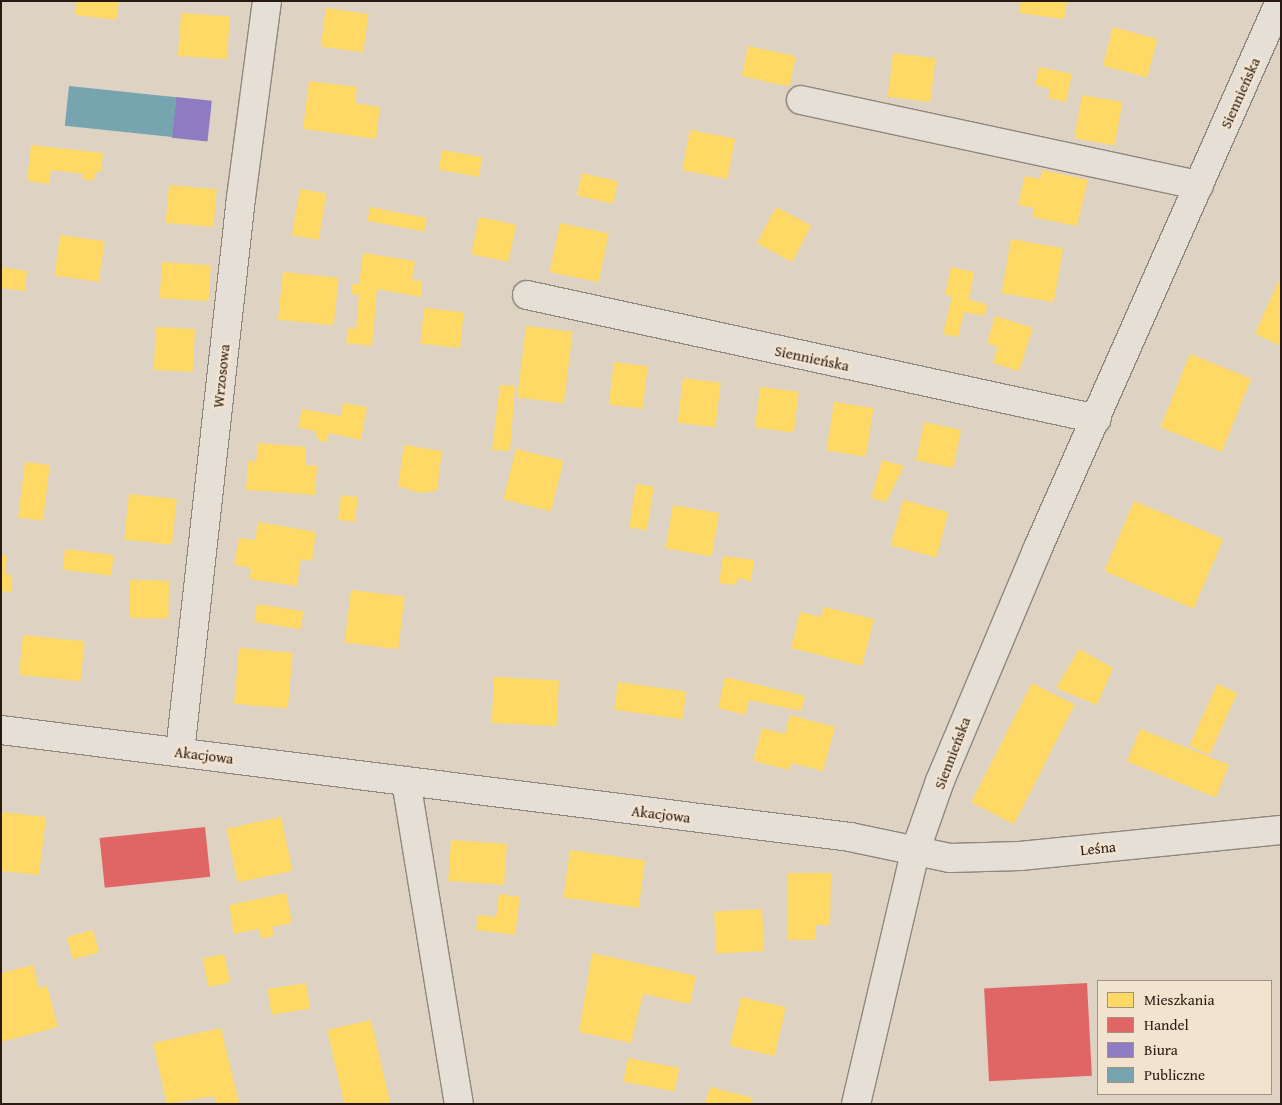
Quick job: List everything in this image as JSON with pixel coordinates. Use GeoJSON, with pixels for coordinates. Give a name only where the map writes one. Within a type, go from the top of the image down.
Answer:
{"type":"FeatureCollection","features":[{"type":"Feature","properties":{"kind":"street","name":"Wrzosowa"},"geometry":{"type":"LineString","coordinates":[[180,752],[241,198],[267,1]]}},
{"type":"Feature","properties":{"kind":"street","name":"Siennieńska"},"geometry":{"type":"LineString","coordinates":[[856,1104],[916,849],[974,698],[1280,1]]}},
{"type":"Feature","properties":{"kind":"street"},"geometry":{"type":"LineString","coordinates":[[801,100],[1199,185]]}},
{"type":"Feature","properties":{"kind":"street","name":"Siennieńska"},"geometry":{"type":"LineString","coordinates":[[527,295],[1097,419]]}},
{"type":"Feature","properties":{"kind":"street","name":"Akacjowa"},"geometry":{"type":"LineString","coordinates":[[1,730],[406,781],[916,849]]}},
{"type":"Feature","properties":{"kind":"street"},"geometry":{"type":"LineString","coordinates":[[406,781],[459,1104]]}},
{"type":"Feature","properties":{"kind":"street","name":"Leśna"},"geometry":{"type":"LineString","coordinates":[[916,849],[950,858],[1020,856],[1281,830]]}},
{"type":"Feature","properties":{"kind":"building: Mieszkania"},"geometry":{"type":"Polygon","coordinates":[[[77,1],[119,1],[116,20],[75,15],[77,1]]]}},
{"type":"Feature","properties":{"kind":"building: Mieszkania"},"geometry":{"type":"Polygon","coordinates":[[[1021,1],[1067,1],[1064,19],[1019,13],[1021,1]]]}},
{"type":"Feature","properties":{"kind":"building: Mieszkania"},"geometry":{"type":"Polygon","coordinates":[[[326,8],[369,14],[363,53],[321,47],[326,8]]]}},
{"type":"Feature","properties":{"kind":"building: Mieszkania"},"geometry":{"type":"Polygon","coordinates":[[[181,13],[230,16],[227,59],[178,56],[181,13]]]}},
{"type":"Feature","properties":{"kind":"building: Mieszkania"},"geometry":{"type":"Polygon","coordinates":[[[1113,27],[1157,39],[1147,78],[1103,66],[1113,27]]]}},
{"type":"Feature","properties":{"kind":"building: Mieszkania"},"geometry":{"type":"Polygon","coordinates":[[[748,46],[796,56],[789,87],[742,76],[748,46]]]}},
{"type":"Feature","properties":{"kind":"building: Mieszkania"},"geometry":{"type":"Polygon","coordinates":[[[893,53],[936,58],[930,102],[888,97],[893,53]]]}},
{"type":"Feature","properties":{"kind":"building: Mieszkania"},"geometry":{"type":"Polygon","coordinates":[[[1039,67],[1072,74],[1066,102],[1048,98],[1050,89],[1035,85],[1039,67]]]}},
{"type":"Feature","properties":{"kind":"building: Mieszkania"},"geometry":{"type":"Polygon","coordinates":[[[309,81],[357,87],[355,103],[380,107],[376,139],[303,129],[309,81]]]}},
{"type":"Feature","properties":{"kind":"building: Mieszkania"},"geometry":{"type":"Polygon","coordinates":[[[1082,95],[1122,102],[1115,145],[1074,138],[1082,95]]]}},
{"type":"Feature","properties":{"kind":"building: Mieszkania"},"geometry":{"type":"Polygon","coordinates":[[[690,130],[735,139],[727,179],[682,170],[690,130]]]}},
{"type":"Feature","properties":{"kind":"building: Mieszkania"},"geometry":{"type":"Polygon","coordinates":[[[31,145],[103,153],[101,172],[95,172],[94,181],[82,179],[83,174],[51,170],[49,184],[27,181],[31,145]]]}},
{"type":"Feature","properties":{"kind":"building: Mieszkania"},"geometry":{"type":"Polygon","coordinates":[[[442,150],[482,157],[479,177],[439,170],[442,150]]]}},
{"type":"Feature","properties":{"kind":"building: Mieszkania"},"geometry":{"type":"Polygon","coordinates":[[[1042,170],[1088,180],[1077,226],[1032,217],[1034,208],[1018,205],[1025,176],[1040,179],[1042,170]]]}},
{"type":"Feature","properties":{"kind":"building: Mieszkania"},"geometry":{"type":"Polygon","coordinates":[[[582,173],[618,181],[613,204],[577,195],[582,173]]]}},
{"type":"Feature","properties":{"kind":"building: Mieszkania"},"geometry":{"type":"Polygon","coordinates":[[[169,185],[217,189],[214,227],[166,223],[169,185]]]}},
{"type":"Feature","properties":{"kind":"building: Mieszkania"},"geometry":{"type":"Polygon","coordinates":[[[300,189],[327,194],[318,240],[292,235],[300,189]]]}},
{"type":"Feature","properties":{"kind":"building: Mieszkania"},"geometry":{"type":"Polygon","coordinates":[[[370,207],[427,218],[424,232],[367,221],[370,207]]]}},
{"type":"Feature","properties":{"kind":"building: Mieszkania"},"geometry":{"type":"Polygon","coordinates":[[[776,207],[811,226],[792,262],[757,243],[776,207]]]}},
{"type":"Feature","properties":{"kind":"building: Mieszkania"},"geometry":{"type":"Polygon","coordinates":[[[479,217],[516,225],[508,262],[471,254],[479,217]]]}},
{"type":"Feature","properties":{"kind":"building: Mieszkania"},"geometry":{"type":"Polygon","coordinates":[[[560,223],[609,233],[599,282],[550,272],[560,223]]]}},
{"type":"Feature","properties":{"kind":"building: Mieszkania"},"geometry":{"type":"Polygon","coordinates":[[[60,235],[105,241],[99,282],[54,276],[60,235]]]}},
{"type":"Feature","properties":{"kind":"building: Mieszkania"},"geometry":{"type":"Polygon","coordinates":[[[1011,239],[1063,248],[1054,302],[1001,293],[1011,239]]]}},
{"type":"Feature","properties":{"kind":"building: Mieszkania"},"geometry":{"type":"Polygon","coordinates":[[[363,253],[415,261],[412,280],[422,281],[421,297],[377,289],[372,346],[346,343],[348,328],[356,329],[359,295],[351,294],[352,284],[359,284],[363,253]]]}},
{"type":"Feature","properties":{"kind":"building: Mieszkania"},"geometry":{"type":"Polygon","coordinates":[[[162,262],[211,265],[208,301],[159,298],[162,262]]]}},
{"type":"Feature","properties":{"kind":"building: Mieszkania"},"geometry":{"type":"Polygon","coordinates":[[[1,267],[27,271],[25,291],[1,288],[1,267]]]}},
{"type":"Feature","properties":{"kind":"building: Mieszkania"},"geometry":{"type":"Polygon","coordinates":[[[951,267],[974,272],[969,300],[987,304],[985,316],[964,312],[958,337],[943,334],[952,296],[945,295],[951,267]]]}},
{"type":"Feature","properties":{"kind":"building: Mieszkania"},"geometry":{"type":"Polygon","coordinates":[[[283,272],[339,278],[334,326],[278,320],[283,272]]]}},
{"type":"Feature","properties":{"kind":"building: Mieszkania"},"geometry":{"type":"Polygon","coordinates":[[[1278,282],[1281,283],[1281,346],[1255,334],[1278,282]]]}},
{"type":"Feature","properties":{"kind":"building: Mieszkania"},"geometry":{"type":"Polygon","coordinates":[[[424,308],[464,312],[460,348],[420,344],[424,308]]]}},
{"type":"Feature","properties":{"kind":"building: Mieszkania"},"geometry":{"type":"Polygon","coordinates":[[[995,316],[1033,328],[1019,371],[993,363],[998,347],[987,343],[995,316]]]}},
{"type":"Feature","properties":{"kind":"building: Mieszkania"},"geometry":{"type":"Polygon","coordinates":[[[526,326],[573,332],[564,403],[517,397],[526,326]]]}},
{"type":"Feature","properties":{"kind":"building: Mieszkania"},"geometry":{"type":"Polygon","coordinates":[[[156,327],[195,329],[193,372],[154,370],[156,327]]]}},
{"type":"Feature","properties":{"kind":"building: Mieszkania"},"geometry":{"type":"Polygon","coordinates":[[[1190,354],[1251,379],[1222,452],[1160,427],[1190,354]]]}},
{"type":"Feature","properties":{"kind":"building: Mieszkania"},"geometry":{"type":"Polygon","coordinates":[[[614,362],[648,366],[643,409],[609,405],[614,362]]]}},
{"type":"Feature","properties":{"kind":"building: Mieszkania"},"geometry":{"type":"Polygon","coordinates":[[[683,378],[721,383],[715,427],[678,423],[683,378]]]}},
{"type":"Feature","properties":{"kind":"building: Mieszkania"},"geometry":{"type":"Polygon","coordinates":[[[500,385],[515,386],[510,451],[492,450],[500,385]]]}},
{"type":"Feature","properties":{"kind":"building: Mieszkania"},"geometry":{"type":"Polygon","coordinates":[[[760,387],[799,392],[794,432],[755,428],[760,387]]]}},
{"type":"Feature","properties":{"kind":"building: Mieszkania"},"geometry":{"type":"Polygon","coordinates":[[[834,402],[874,408],[866,457],[826,450],[834,402]]]}},
{"type":"Feature","properties":{"kind":"building: Mieszkania"},"geometry":{"type":"Polygon","coordinates":[[[343,403],[367,407],[361,440],[329,433],[327,442],[319,441],[315,431],[298,428],[302,409],[341,416],[343,403]]]}},
{"type":"Feature","properties":{"kind":"building: Mieszkania"},"geometry":{"type":"Polygon","coordinates":[[[924,422],[961,430],[953,468],[916,460],[924,422]]]}},
{"type":"Feature","properties":{"kind":"building: Mieszkania"},"geometry":{"type":"Polygon","coordinates":[[[258,443],[306,447],[305,465],[317,466],[315,495],[246,490],[248,461],[256,462],[258,443]]]}},
{"type":"Feature","properties":{"kind":"building: Mieszkania"},"geometry":{"type":"Polygon","coordinates":[[[404,445],[442,451],[437,491],[420,493],[398,486],[404,445]]]}},
{"type":"Feature","properties":{"kind":"building: Mieszkania"},"geometry":{"type":"Polygon","coordinates":[[[516,449],[564,461],[551,511],[503,499],[516,449]]]}},
{"type":"Feature","properties":{"kind":"building: Mieszkania"},"geometry":{"type":"Polygon","coordinates":[[[882,460],[904,466],[886,502],[871,498],[882,460]]]}},
{"type":"Feature","properties":{"kind":"building: Mieszkania"},"geometry":{"type":"Polygon","coordinates":[[[25,462],[50,465],[43,521],[18,518],[25,462]]]}},
{"type":"Feature","properties":{"kind":"building: Mieszkania"},"geometry":{"type":"Polygon","coordinates":[[[636,484],[654,487],[647,530],[629,527],[636,484]]]}},
{"type":"Feature","properties":{"kind":"building: Mieszkania"},"geometry":{"type":"Polygon","coordinates":[[[129,494],[177,499],[172,545],[124,540],[129,494]]]}},
{"type":"Feature","properties":{"kind":"building: Mieszkania"},"geometry":{"type":"Polygon","coordinates":[[[341,495],[358,497],[355,522],[338,520],[341,495]]]}},
{"type":"Feature","properties":{"kind":"building: Mieszkania"},"geometry":{"type":"Polygon","coordinates":[[[903,500],[948,512],[936,558],[891,545],[903,500]]]}},
{"type":"Feature","properties":{"kind":"building: Mieszkania"},"geometry":{"type":"Polygon","coordinates":[[[1134,501],[1223,539],[1194,609],[1104,571],[1134,501]]]}},
{"type":"Feature","properties":{"kind":"building: Mieszkania"},"geometry":{"type":"Polygon","coordinates":[[[673,505],[719,513],[712,556],[665,548],[673,505]]]}},
{"type":"Feature","properties":{"kind":"building: Mieszkania"},"geometry":{"type":"Polygon","coordinates":[[[258,522],[316,532],[312,561],[301,559],[297,586],[249,579],[251,568],[234,565],[239,538],[255,540],[258,522]]]}},
{"type":"Feature","properties":{"kind":"building: Mieszkania"},"geometry":{"type":"Polygon","coordinates":[[[65,549],[114,555],[111,576],[62,570],[65,549]]]}},
{"type":"Feature","properties":{"kind":"building: Mieszkania"},"geometry":{"type":"Polygon","coordinates":[[[1,555],[7,556],[5,574],[12,575],[11,592],[1,591],[1,555]]]}},
{"type":"Feature","properties":{"kind":"building: Mieszkania"},"geometry":{"type":"Polygon","coordinates":[[[723,556],[754,560],[751,581],[737,578],[736,585],[719,583],[723,556]]]}},
{"type":"Feature","properties":{"kind":"building: Mieszkania"},"geometry":{"type":"Polygon","coordinates":[[[130,580],[169,581],[168,619],[129,618],[130,580]]]}},
{"type":"Feature","properties":{"kind":"building: Mieszkania"},"geometry":{"type":"Polygon","coordinates":[[[351,590],[405,597],[398,649],[345,643],[351,590]]]}},
{"type":"Feature","properties":{"kind":"building: Mieszkania"},"geometry":{"type":"Polygon","coordinates":[[[257,604],[303,611],[301,629],[254,622],[257,604]]]}},
{"type":"Feature","properties":{"kind":"building: Mieszkania"},"geometry":{"type":"Polygon","coordinates":[[[824,607],[874,619],[862,666],[791,648],[800,612],[821,617],[824,607]]]}},
{"type":"Feature","properties":{"kind":"building: Mieszkania"},"geometry":{"type":"Polygon","coordinates":[[[23,635],[85,641],[80,681],[19,675],[23,635]]]}},
{"type":"Feature","properties":{"kind":"building: Mieszkania"},"geometry":{"type":"Polygon","coordinates":[[[239,648],[293,653],[288,708],[234,704],[239,648]]]}},
{"type":"Feature","properties":{"kind":"building: Mieszkania"},"geometry":{"type":"Polygon","coordinates":[[[1079,649],[1113,668],[1097,705],[1056,688],[1079,649]]]}},
{"type":"Feature","properties":{"kind":"building: Mieszkania"},"geometry":{"type":"Polygon","coordinates":[[[494,677],[559,680],[557,726],[492,723],[494,677]]]}},
{"type":"Feature","properties":{"kind":"building: Mieszkania"},"geometry":{"type":"Polygon","coordinates":[[[725,677],[805,696],[801,711],[749,700],[745,715],[718,708],[725,677]]]}},
{"type":"Feature","properties":{"kind":"building: Mieszkania"},"geometry":{"type":"Polygon","coordinates":[[[618,682],[686,692],[682,719],[614,710],[618,682]]]}},
{"type":"Feature","properties":{"kind":"building: Mieszkania"},"geometry":{"type":"Polygon","coordinates":[[[1032,683],[1075,705],[1014,824],[971,802],[1032,683]]]}},
{"type":"Feature","properties":{"kind":"building: Mieszkania"},"geometry":{"type":"Polygon","coordinates":[[[1217,684],[1237,693],[1209,755],[1189,746],[1217,684]]]}},
{"type":"Feature","properties":{"kind":"building: Mieszkania"},"geometry":{"type":"Polygon","coordinates":[[[790,715],[835,727],[823,771],[791,763],[789,770],[753,761],[762,728],[785,734],[790,715]]]}},
{"type":"Feature","properties":{"kind":"building: Mieszkania"},"geometry":{"type":"Polygon","coordinates":[[[1140,729],[1229,765],[1216,797],[1127,761],[1140,729]]]}},
{"type":"Feature","properties":{"kind":"building: Mieszkania"},"geometry":{"type":"Polygon","coordinates":[[[1,812],[46,817],[39,875],[1,871],[1,812]]]}},
{"type":"Feature","properties":{"kind":"building: Mieszkania"},"geometry":{"type":"Polygon","coordinates":[[[281,817],[292,871],[238,882],[226,829],[281,817]]]}},
{"type":"Feature","properties":{"kind":"building: Mieszkania"},"geometry":{"type":"Polygon","coordinates":[[[451,840],[507,844],[504,885],[448,881],[451,840]]]}},
{"type":"Feature","properties":{"kind":"building: Mieszkania"},"geometry":{"type":"Polygon","coordinates":[[[570,850],[645,861],[639,908],[563,898],[570,850]]]}},
{"type":"Feature","properties":{"kind":"building: Mieszkania"},"geometry":{"type":"Polygon","coordinates":[[[788,873],[831,873],[830,925],[816,925],[815,940],[787,940],[788,873]]]}},
{"type":"Feature","properties":{"kind":"building: Mieszkania"},"geometry":{"type":"Polygon","coordinates":[[[286,893],[292,923],[272,927],[274,936],[261,939],[259,929],[234,934],[229,905],[286,893]]]}},
{"type":"Feature","properties":{"kind":"building: Mieszkania"},"geometry":{"type":"Polygon","coordinates":[[[499,894],[520,897],[515,935],[476,930],[478,915],[496,917],[499,894]]]}},
{"type":"Feature","properties":{"kind":"building: Mieszkania"},"geometry":{"type":"Polygon","coordinates":[[[762,909],[764,951],[716,953],[714,912],[762,909]]]}},
{"type":"Feature","properties":{"kind":"building: Mieszkania"},"geometry":{"type":"Polygon","coordinates":[[[93,930],[99,952],[73,959],[67,937],[93,930]]]}},
{"type":"Feature","properties":{"kind":"building: Mieszkania"},"geometry":{"type":"Polygon","coordinates":[[[592,953],[696,976],[690,1004],[643,994],[631,1043],[579,1032],[592,953]]]}},
{"type":"Feature","properties":{"kind":"building: Mieszkania"},"geometry":{"type":"Polygon","coordinates":[[[224,954],[230,982],[209,987],[202,959],[224,954]]]}},
{"type":"Feature","properties":{"kind":"building: Mieszkania"},"geometry":{"type":"Polygon","coordinates":[[[33,965],[39,988],[47,986],[58,1027],[1,1042],[1,973],[33,965]]]}},
{"type":"Feature","properties":{"kind":"building: Mieszkania"},"geometry":{"type":"Polygon","coordinates":[[[306,983],[310,1009],[272,1015],[267,989],[306,983]]]}},
{"type":"Feature","properties":{"kind":"building: Mieszkania"},"geometry":{"type":"Polygon","coordinates":[[[741,997],[786,1007],[775,1056],[730,1046],[741,997]]]}},
{"type":"Feature","properties":{"kind":"building: Mieszkania"},"geometry":{"type":"Polygon","coordinates":[[[371,1020],[390,1104],[344,1104],[327,1030],[371,1020]]]}},
{"type":"Feature","properties":{"kind":"building: Mieszkania"},"geometry":{"type":"Polygon","coordinates":[[[221,1028],[239,1103],[216,1104],[214,1096],[167,1104],[153,1043],[221,1028]]]}},
{"type":"Feature","properties":{"kind":"building: Mieszkania"},"geometry":{"type":"Polygon","coordinates":[[[628,1058],[679,1068],[674,1091],[623,1082],[628,1058]]]}},
{"type":"Feature","properties":{"kind":"building: Mieszkania"},"geometry":{"type":"Polygon","coordinates":[[[710,1087],[753,1098],[751,1104],[705,1104],[710,1087]]]}},
{"type":"Feature","properties":{"kind":"building: Handel"},"geometry":{"type":"Polygon","coordinates":[[[205,827],[210,877],[105,888],[100,838],[205,827]]]}},
{"type":"Feature","properties":{"kind":"building: Handel"},"geometry":{"type":"Polygon","coordinates":[[[1087,983],[1092,1076],[989,1081],[984,988],[1087,983]]]}},
{"type":"Feature","properties":{"kind":"building: Biura"},"geometry":{"type":"Polygon","coordinates":[[[176,97],[212,101],[208,142],[172,138],[176,97]]]}},
{"type":"Feature","properties":{"kind":"building: Publiczne"},"geometry":{"type":"Polygon","coordinates":[[[69,86],[176,97],[172,137],[65,126],[69,86]]]}}]}
